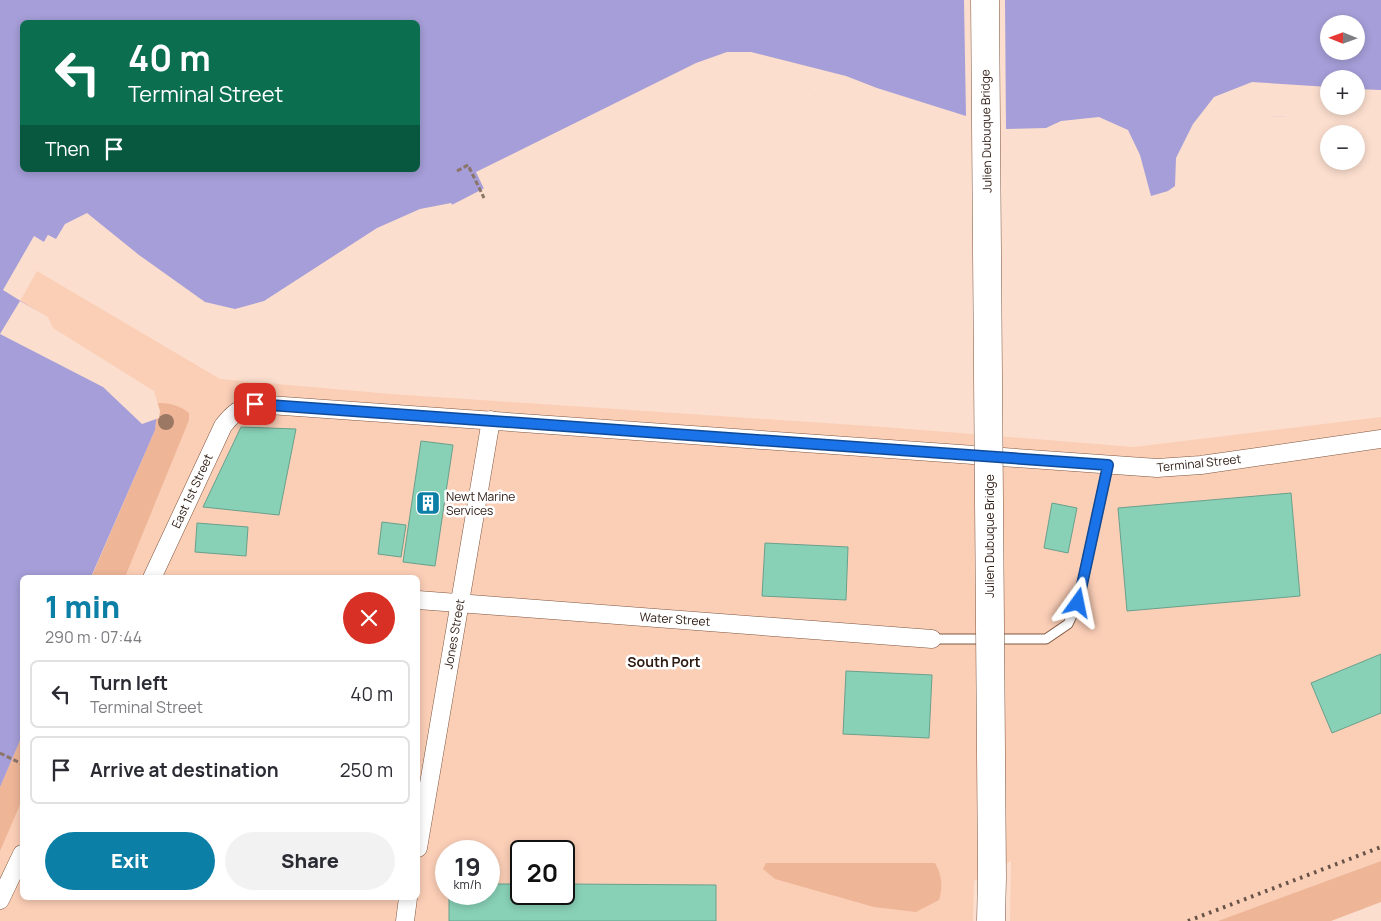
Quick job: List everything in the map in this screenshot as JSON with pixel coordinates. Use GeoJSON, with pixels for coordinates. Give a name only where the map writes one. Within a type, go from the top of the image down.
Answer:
{"type":"FeatureCollection","features":[{"type":"Feature","properties":{"kind":"highway","name":"Julien Dubuque Bridge"},"geometry":{"type":"LineString","coordinates":[[985,0],[991,921]]}},
{"type":"Feature","properties":{"kind":"street","name":"Terminal Street"},"geometry":{"type":"LineString","coordinates":[[239,409],[255,404],[1157,468],[1201,466],[1381,440]]}},
{"type":"Feature","properties":{"kind":"street","name":"East 1st Street"},"geometry":{"type":"LineString","coordinates":[[153,575],[223,426],[239,409]]}},
{"type":"Feature","properties":{"kind":"street","name":"Jones Street"},"geometry":{"type":"LineString","coordinates":[[420,836],[491,420]]}},
{"type":"Feature","properties":{"kind":"street","name":"Water Street"},"geometry":{"type":"LineString","coordinates":[[420,600],[932,639]]}},
{"type":"Feature","properties":{"kind":"street"},"geometry":{"type":"LineString","coordinates":[[0,900],[20,858]]}},
{"type":"Feature","properties":{"kind":"street"},"geometry":{"type":"LineString","coordinates":[[405,921],[408,900]]}},
{"type":"Feature","properties":{"kind":"lane"},"geometry":{"type":"LineString","coordinates":[[932,639],[1046,639],[1068,624],[1078,603],[1108,465]]}},
{"type":"Feature","properties":{"kind":"path"},"geometry":{"type":"LineString","coordinates":[[457,171],[468,166],[484,198]]}},
{"type":"Feature","properties":{"kind":"path"},"geometry":{"type":"LineString","coordinates":[[0,752],[20,763]]}},
{"type":"Feature","properties":{"kind":"shaded area"},"geometry":{"type":"Polygon","coordinates":[[[0,0],[1381,0],[1381,119],[1238,115],[1225,125],[1187,179],[1148,205],[1129,150],[1119,141],[1099,134],[1074,137],[1054,148],[738,77],[719,78],[537,161],[374,245],[238,323],[66,224],[56,240],[48,235],[44,242],[34,236],[3,290],[45,316],[51,330],[157,412],[155,430],[92,575],[20,575],[20,741],[0,787],[0,0]]]}},
{"type":"Feature","properties":{"kind":"shaded area"},"geometry":{"type":"Polygon","coordinates":[[[37,271],[220,379],[391,394],[884,427],[1134,447],[1381,417],[1381,861],[1218,921],[1010,921],[1011,861],[974,881],[973,921],[0,921],[0,787],[20,741],[20,900],[420,900],[420,575],[93,575],[155,430],[157,412],[51,330],[45,316],[20,301],[37,271]]]}},
{"type":"Feature","properties":{"kind":"shaded area"},"geometry":{"type":"Polygon","coordinates":[[[155,403],[177,406],[189,413],[189,420],[126,575],[92,575],[155,430],[157,412],[155,403]]]}},
{"type":"Feature","properties":{"kind":"shaded area"},"geometry":{"type":"Polygon","coordinates":[[[20,741],[20,805],[0,851],[0,787],[20,741]]]}},
{"type":"Feature","properties":{"kind":"shaded area"},"geometry":{"type":"Polygon","coordinates":[[[1381,861],[1381,902],[1331,921],[1218,921],[1381,861]]]}},
{"type":"Feature","properties":{"kind":"shaded area"},"geometry":{"type":"Polygon","coordinates":[[[766,863],[935,863],[940,877],[940,895],[939,900],[916,912],[874,907],[775,879],[763,869],[766,863]]]}},
{"type":"Feature","properties":{"kind":"pier"},"geometry":{"type":"Polygon","coordinates":[[[964,0],[1005,0],[1006,129],[1046,128],[1061,121],[1099,117],[1128,130],[1140,155],[1151,196],[1168,191],[1175,186],[1176,158],[1193,124],[1214,97],[1252,82],[1320,86],[1320,115],[1365,115],[1365,89],[1381,90],[1381,122],[1269,116],[1238,117],[1227,127],[1171,211],[1146,207],[1127,151],[1118,143],[1099,137],[1075,140],[1054,150],[1006,151],[966,143],[856,111],[817,95],[763,87],[738,79],[720,81],[698,91],[661,116],[538,164],[485,191],[476,172],[696,63],[727,52],[751,52],[846,76],[877,88],[966,116],[964,0]]]}},
{"type":"Feature","properties":{"kind":"pier"},"geometry":{"type":"Polygon","coordinates":[[[451,203],[454,207],[376,247],[260,319],[238,325],[204,321],[180,313],[66,227],[57,242],[49,239],[47,243],[44,242],[48,235],[56,239],[65,224],[87,213],[139,255],[205,302],[235,309],[264,301],[377,228],[420,209],[451,203]]]}},
{"type":"Feature","properties":{"kind":"pier"},"geometry":{"type":"Polygon","coordinates":[[[20,301],[48,317],[53,328],[154,391],[160,411],[159,418],[142,424],[103,387],[0,334],[20,301]]]}},
{"type":"Feature","properties":{"kind":"building"},"geometry":{"type":"Polygon","coordinates":[[[241,427],[296,429],[279,515],[203,507],[241,427]]]}},
{"type":"Feature","properties":{"kind":"building","name":"Newt Marine Services"},"geometry":{"type":"Polygon","coordinates":[[[421,441],[453,445],[435,566],[403,562],[421,441]]]}},
{"type":"Feature","properties":{"kind":"building"},"geometry":{"type":"Polygon","coordinates":[[[1291,493],[1300,596],[1127,611],[1118,508],[1291,493]]]}},
{"type":"Feature","properties":{"kind":"building"},"geometry":{"type":"Polygon","coordinates":[[[1052,503],[1077,508],[1068,553],[1044,548],[1052,503]]]}},
{"type":"Feature","properties":{"kind":"building"},"geometry":{"type":"Polygon","coordinates":[[[382,522],[406,525],[401,557],[378,554],[382,522]]]}},
{"type":"Feature","properties":{"kind":"building"},"geometry":{"type":"Polygon","coordinates":[[[197,523],[248,527],[246,556],[195,552],[197,523]]]}},
{"type":"Feature","properties":{"kind":"building"},"geometry":{"type":"Polygon","coordinates":[[[765,543],[848,547],[846,600],[762,596],[765,543]]]}},
{"type":"Feature","properties":{"kind":"building"},"geometry":{"type":"Polygon","coordinates":[[[1381,654],[1381,713],[1332,733],[1311,683],[1381,654]]]}},
{"type":"Feature","properties":{"kind":"building"},"geometry":{"type":"Polygon","coordinates":[[[846,671],[932,675],[929,738],[843,734],[846,671]]]}},
{"type":"Feature","properties":{"kind":"building"},"geometry":{"type":"Polygon","coordinates":[[[500,884],[510,884],[510,905],[575,905],[575,884],[716,885],[716,921],[449,921],[449,905],[500,905],[500,884]]]}},
{"type":"Feature","properties":{"kind":"railway"},"geometry":{"type":"LineString","coordinates":[[1188,921],[1381,847]]}},
{"type":"Feature","properties":{"kind":"place","name":"Newt Marine Services"},"geometry":{"type":"Point","coordinates":[428,503]}},
{"type":"Feature","properties":{"kind":"district","name":"South Port"},"geometry":{"type":"Point","coordinates":[664,661]}},
{"type":"Feature","properties":{"kind":"route"},"geometry":{"type":"LineString","coordinates":[[255,404],[1108,465],[1078,603]]}}]}
